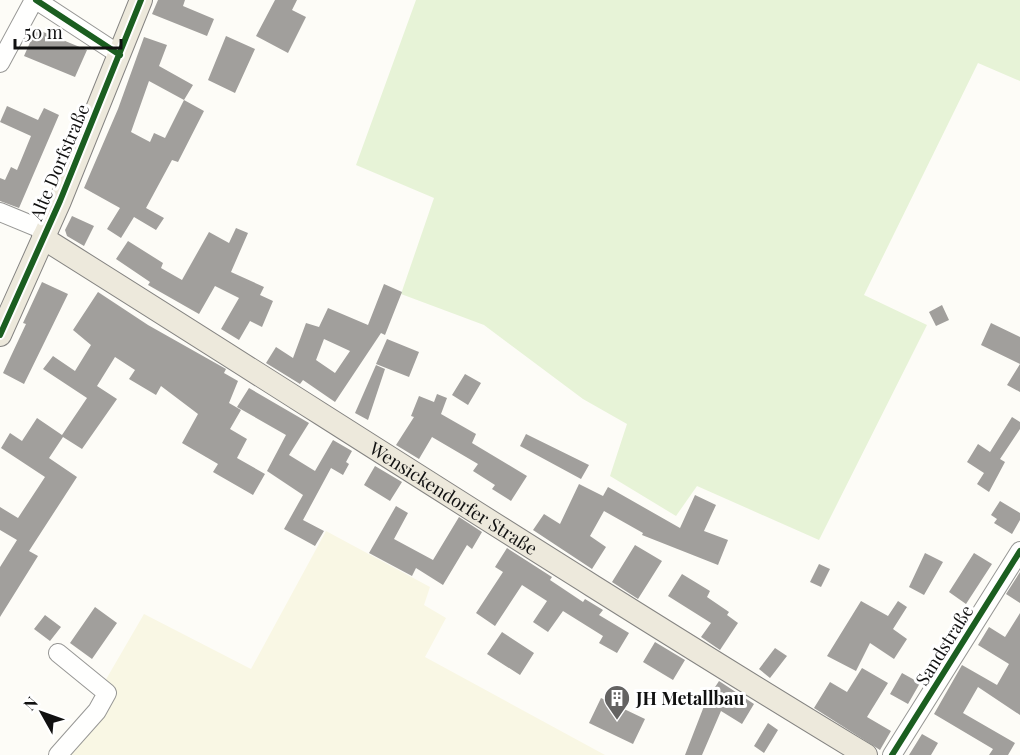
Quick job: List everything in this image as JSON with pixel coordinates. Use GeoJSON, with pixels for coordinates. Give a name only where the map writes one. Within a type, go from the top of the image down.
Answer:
{"type":"FeatureCollection","features":[{"type":"Feature","properties":{"kind":"main road","name":"Alte Dorfstraße"},"geometry":{"type":"LineString","coordinates":[[0,335],[120,55],[141,0]]}},
{"type":"Feature","properties":{"kind":"main road","name":"Wensickendorfer Straße"},"geometry":{"type":"LineString","coordinates":[[44,235],[681,643],[866,755]]}},
{"type":"Feature","properties":{"kind":"street"},"geometry":{"type":"LineString","coordinates":[[0,63],[35,0],[120,55]]}},
{"type":"Feature","properties":{"kind":"street"},"geometry":{"type":"LineString","coordinates":[[0,212],[44,235]]}},
{"type":"Feature","properties":{"kind":"street","name":"Sandstraße"},"geometry":{"type":"LineString","coordinates":[[892,755],[1020,551]]}},
{"type":"Feature","properties":{"kind":"street"},"geometry":{"type":"LineString","coordinates":[[58,653],[107,693],[97,711],[58,755]]}},
{"type":"Feature","properties":{"kind":"shaded area"},"geometry":{"type":"Polygon","coordinates":[[[326,531],[430,587],[424,605],[446,618],[425,657],[605,755],[58,755],[97,711],[101,688],[144,614],[251,669],[326,531]]]}},
{"type":"Feature","properties":{"kind":"green space"},"geometry":{"type":"Polygon","coordinates":[[[416,0],[1020,0],[1020,81],[978,63],[864,295],[927,325],[819,540],[697,486],[676,516],[610,476],[627,424],[583,399],[484,325],[401,294],[434,198],[356,165],[416,0]]]}},
{"type":"Feature","properties":{"kind":"building"},"geometry":{"type":"Polygon","coordinates":[[[158,0],[185,0],[183,6],[214,19],[207,36],[152,14],[158,0]]]}},
{"type":"Feature","properties":{"kind":"building"},"geometry":{"type":"Polygon","coordinates":[[[275,0],[297,0],[292,10],[306,17],[288,53],[256,36],[275,0]]]}},
{"type":"Feature","properties":{"kind":"building"},"geometry":{"type":"Polygon","coordinates":[[[36,29],[87,50],[75,77],[24,56],[36,29]]]}},
{"type":"Feature","properties":{"kind":"building"},"geometry":{"type":"Polygon","coordinates":[[[226,36],[255,49],[235,93],[208,80],[226,36]]]}},
{"type":"Feature","properties":{"kind":"building"},"geometry":{"type":"Polygon","coordinates":[[[144,37],[167,45],[159,66],[193,85],[184,100],[204,111],[178,162],[172,160],[146,208],[164,218],[156,230],[134,217],[121,238],[107,229],[120,208],[84,188],[118,109],[144,37]],[[149,81],[131,132],[150,142],[154,133],[165,138],[184,100],[149,81]]]}},
{"type":"Feature","properties":{"kind":"building"},"geometry":{"type":"Polygon","coordinates":[[[7,106],[38,120],[44,108],[59,115],[19,208],[0,201],[0,178],[5,180],[11,167],[17,170],[31,136],[0,122],[7,106]]]}},
{"type":"Feature","properties":{"kind":"building"},"geometry":{"type":"Polygon","coordinates":[[[72,216],[94,226],[84,246],[67,236],[65,230],[72,216]]]}},
{"type":"Feature","properties":{"kind":"building"},"geometry":{"type":"Polygon","coordinates":[[[236,228],[248,233],[231,272],[264,287],[260,295],[273,301],[262,327],[250,321],[239,340],[221,329],[239,298],[215,286],[199,314],[148,285],[150,282],[116,259],[128,241],[163,263],[161,268],[182,280],[209,232],[229,243],[236,228]]]}},
{"type":"Feature","properties":{"kind":"building"},"geometry":{"type":"Polygon","coordinates":[[[42,282],[68,294],[24,384],[3,373],[26,324],[23,323],[42,282]]]}},
{"type":"Feature","properties":{"kind":"building"},"geometry":{"type":"Polygon","coordinates":[[[384,284],[402,292],[385,335],[381,333],[335,402],[303,380],[300,384],[266,363],[276,347],[293,358],[306,323],[319,327],[328,308],[368,325],[384,284]],[[324,339],[316,360],[335,373],[350,351],[324,339]]]}},
{"type":"Feature","properties":{"kind":"building"},"geometry":{"type":"Polygon","coordinates":[[[98,292],[148,325],[226,369],[224,373],[238,381],[229,403],[241,410],[230,429],[247,439],[237,458],[265,474],[253,495],[213,472],[218,464],[182,443],[198,414],[161,386],[156,395],[129,379],[135,370],[115,357],[97,386],[117,399],[82,449],[63,437],[49,458],[77,477],[29,551],[38,556],[0,617],[0,567],[17,540],[0,530],[0,507],[18,518],[45,477],[1,448],[10,433],[22,441],[37,418],[62,435],[87,398],[43,369],[53,356],[75,371],[91,345],[73,330],[98,292]]]}},
{"type":"Feature","properties":{"kind":"building"},"geometry":{"type":"Polygon","coordinates":[[[942,305],[949,320],[936,326],[929,312],[942,305]]]}},
{"type":"Feature","properties":{"kind":"building"},"geometry":{"type":"Polygon","coordinates":[[[991,323],[1020,337],[1020,364],[981,345],[991,323]]]}},
{"type":"Feature","properties":{"kind":"building"},"geometry":{"type":"Polygon","coordinates":[[[387,339],[419,352],[409,377],[376,364],[387,339]]]}},
{"type":"Feature","properties":{"kind":"building"},"geometry":{"type":"Polygon","coordinates":[[[1020,364],[1020,392],[1007,385],[1020,364]]]}},
{"type":"Feature","properties":{"kind":"building"},"geometry":{"type":"Polygon","coordinates":[[[376,365],[385,369],[368,420],[355,413],[376,365]]]}},
{"type":"Feature","properties":{"kind":"building"},"geometry":{"type":"Polygon","coordinates":[[[465,374],[481,383],[468,405],[452,395],[465,374]]]}},
{"type":"Feature","properties":{"kind":"building"},"geometry":{"type":"Polygon","coordinates":[[[249,388],[309,423],[289,455],[315,471],[333,440],[352,451],[343,475],[331,468],[303,520],[324,531],[315,546],[284,529],[303,495],[267,471],[286,435],[237,407],[249,388]]]}},
{"type":"Feature","properties":{"kind":"building"},"geometry":{"type":"Polygon","coordinates":[[[437,394],[447,398],[441,414],[476,434],[472,443],[527,476],[511,501],[492,489],[495,485],[473,471],[478,464],[432,437],[419,459],[396,445],[414,417],[411,416],[419,396],[434,402],[437,394]]]}},
{"type":"Feature","properties":{"kind":"building"},"geometry":{"type":"Polygon","coordinates":[[[1012,417],[1020,422],[1020,429],[1000,459],[1005,462],[989,492],[977,484],[984,473],[967,462],[978,444],[990,452],[1012,417]]]}},
{"type":"Feature","properties":{"kind":"building"},"geometry":{"type":"Polygon","coordinates":[[[526,434],[589,465],[581,479],[520,446],[526,434]]]}},
{"type":"Feature","properties":{"kind":"building"},"geometry":{"type":"Polygon","coordinates":[[[375,466],[402,482],[390,501],[364,485],[375,466]]]}},
{"type":"Feature","properties":{"kind":"building"},"geometry":{"type":"Polygon","coordinates":[[[579,484],[603,496],[608,487],[680,528],[695,495],[716,505],[704,531],[728,540],[718,565],[642,535],[643,533],[604,511],[590,536],[606,547],[592,569],[533,530],[544,514],[560,524],[579,484]]]}},
{"type":"Feature","properties":{"kind":"building"},"geometry":{"type":"Polygon","coordinates":[[[1000,501],[1020,513],[1020,520],[1012,534],[994,523],[997,519],[991,515],[1000,501]]]}},
{"type":"Feature","properties":{"kind":"building"},"geometry":{"type":"Polygon","coordinates":[[[396,506],[408,513],[394,539],[433,560],[459,517],[482,532],[472,549],[467,545],[443,585],[416,568],[412,576],[369,553],[396,506]]]}},
{"type":"Feature","properties":{"kind":"building"},"geometry":{"type":"Polygon","coordinates":[[[635,545],[662,561],[638,599],[612,582],[635,545]]]}},
{"type":"Feature","properties":{"kind":"building"},"geometry":{"type":"Polygon","coordinates":[[[507,548],[552,577],[550,580],[583,602],[585,599],[603,610],[599,615],[629,633],[617,653],[599,643],[603,636],[563,611],[548,632],[533,622],[547,601],[522,585],[495,626],[476,613],[503,572],[495,567],[507,548]]]}},
{"type":"Feature","properties":{"kind":"building"},"geometry":{"type":"Polygon","coordinates":[[[925,553],[943,562],[924,595],[909,587],[925,553]]]}},
{"type":"Feature","properties":{"kind":"building"},"geometry":{"type":"Polygon","coordinates":[[[974,553],[992,564],[966,604],[949,592],[974,553]]]}},
{"type":"Feature","properties":{"kind":"building"},"geometry":{"type":"Polygon","coordinates":[[[819,564],[830,569],[821,587],[810,582],[819,564]]]}},
{"type":"Feature","properties":{"kind":"building"},"geometry":{"type":"Polygon","coordinates":[[[1020,572],[1020,603],[1006,594],[1020,572]]]}},
{"type":"Feature","properties":{"kind":"building"},"geometry":{"type":"Polygon","coordinates":[[[682,574],[710,591],[707,597],[729,612],[727,615],[738,623],[720,650],[701,637],[711,623],[668,596],[682,574]]]}},
{"type":"Feature","properties":{"kind":"building"},"geometry":{"type":"Polygon","coordinates":[[[861,601],[888,616],[898,601],[907,607],[893,629],[907,639],[894,659],[870,643],[856,671],[827,656],[861,601]]]}},
{"type":"Feature","properties":{"kind":"building"},"geometry":{"type":"Polygon","coordinates":[[[95,607],[117,623],[92,659],[70,643],[95,607]]]}},
{"type":"Feature","properties":{"kind":"building"},"geometry":{"type":"Polygon","coordinates":[[[1020,613],[1020,715],[978,687],[963,713],[1015,743],[1008,755],[989,755],[993,749],[934,714],[962,665],[997,685],[1009,664],[978,645],[989,627],[1005,637],[1020,613]]]}},
{"type":"Feature","properties":{"kind":"building"},"geometry":{"type":"Polygon","coordinates":[[[45,615],[61,627],[50,641],[34,629],[45,615]]]}},
{"type":"Feature","properties":{"kind":"building"},"geometry":{"type":"Polygon","coordinates":[[[502,632],[534,653],[520,675],[487,654],[502,632]]]}},
{"type":"Feature","properties":{"kind":"building"},"geometry":{"type":"Polygon","coordinates":[[[655,642],[685,660],[673,680],[643,662],[655,642]]]}},
{"type":"Feature","properties":{"kind":"building"},"geometry":{"type":"Polygon","coordinates":[[[775,648],[787,656],[770,678],[759,669],[775,648]]]}},
{"type":"Feature","properties":{"kind":"building"},"geometry":{"type":"Polygon","coordinates":[[[862,668],[888,683],[867,717],[891,731],[880,750],[814,708],[830,682],[847,692],[862,668]]]}},
{"type":"Feature","properties":{"kind":"building"},"geometry":{"type":"Polygon","coordinates":[[[902,673],[920,683],[908,704],[890,694],[902,673]]]}},
{"type":"Feature","properties":{"kind":"building"},"geometry":{"type":"Polygon","coordinates":[[[719,681],[754,704],[742,724],[721,711],[702,755],[685,755],[706,701],[719,681]]]}},
{"type":"Feature","properties":{"kind":"building","name":"JH Metallbau"},"geometry":{"type":"Polygon","coordinates":[[[601,698],[645,719],[633,744],[589,723],[601,698]]]}},
{"type":"Feature","properties":{"kind":"building"},"geometry":{"type":"Polygon","coordinates":[[[768,723],[778,730],[764,753],[754,746],[768,723]]]}},
{"type":"Feature","properties":{"kind":"building"},"geometry":{"type":"Polygon","coordinates":[[[922,734],[938,743],[931,755],[909,755],[922,734]]]}},
{"type":"Feature","properties":{"kind":"cycle path"},"geometry":{"type":"LineString","coordinates":[[36,0],[120,55]]}},
{"type":"Feature","properties":{"kind":"cycle path"},"geometry":{"type":"LineString","coordinates":[[0,335],[60,201],[141,0]]}},
{"type":"Feature","properties":{"kind":"cycle path"},"geometry":{"type":"LineString","coordinates":[[892,755],[1020,551]]}},
{"type":"Feature","properties":{"kind":"place","name":"JH Metallbau"},"geometry":{"type":"Point","coordinates":[617,721]}}]}
